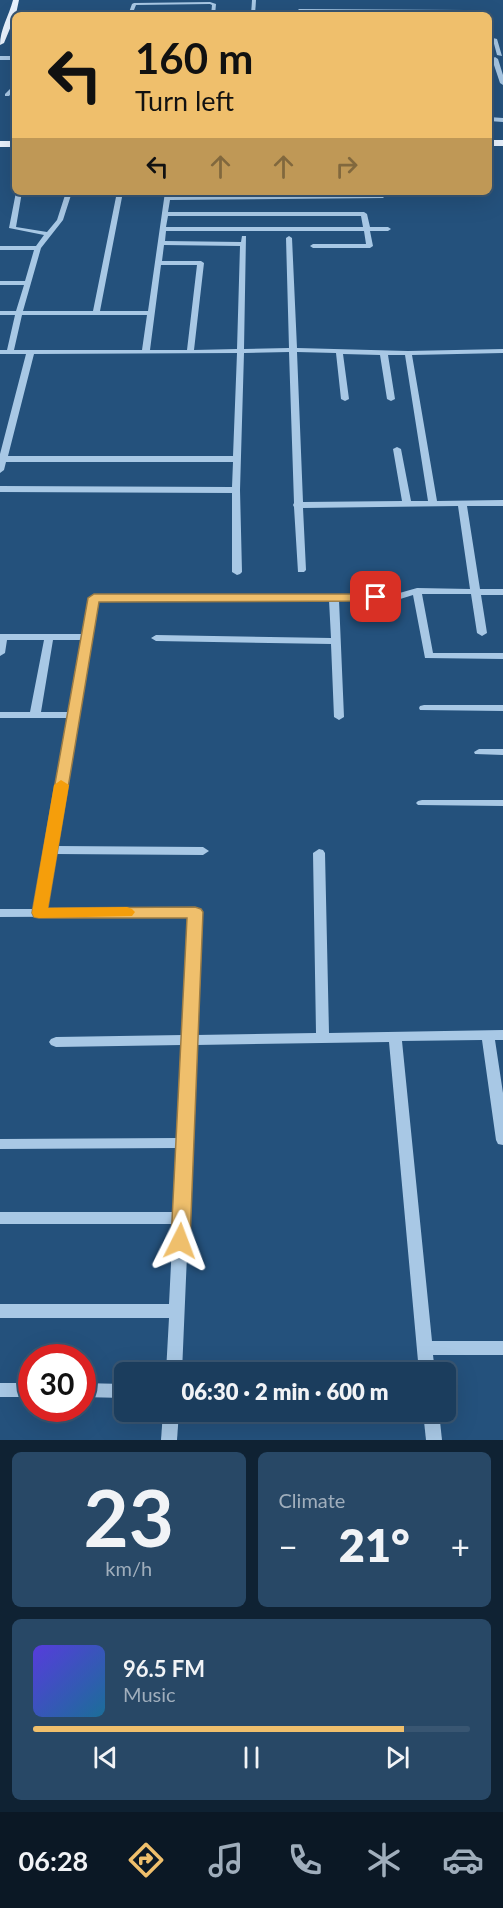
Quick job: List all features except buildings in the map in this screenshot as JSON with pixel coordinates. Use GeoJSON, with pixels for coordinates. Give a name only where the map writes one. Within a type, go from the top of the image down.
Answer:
{"type":"FeatureCollection","features":[{"type":"Feature","properties":{"kind":"main road"},"geometry":{"type":"LineString","coordinates":[[0,43],[12,16]]}},
{"type":"Feature","properties":{"kind":"street"},"geometry":{"type":"LineString","coordinates":[[335,0],[336,10]]}},
{"type":"Feature","properties":{"kind":"street"},"geometry":{"type":"LineString","coordinates":[[131,12],[134,4],[175,2],[213,3],[213,12]]}},
{"type":"Feature","properties":{"kind":"street"},"geometry":{"type":"LineString","coordinates":[[311,12],[336,10],[398,12]]}},
{"type":"Feature","properties":{"kind":"street"},"geometry":{"type":"LineString","coordinates":[[441,12],[464,10]]}},
{"type":"Feature","properties":{"kind":"street"},"geometry":{"type":"LineString","coordinates":[[492,38],[495,39],[495,57],[503,83]]}},
{"type":"Feature","properties":{"kind":"street"},"geometry":{"type":"LineString","coordinates":[[7,95],[12,90]]}},
{"type":"Feature","properties":{"kind":"street"},"geometry":{"type":"LineString","coordinates":[[18,195],[12,228],[48,234]]}},
{"type":"Feature","properties":{"kind":"street"},"geometry":{"type":"LineString","coordinates":[[10,351],[18,313],[38,248],[60,220],[68,195]]}},
{"type":"Feature","properties":{"kind":"street"},"geometry":{"type":"LineString","coordinates":[[96,313],[119,195]]}},
{"type":"Feature","properties":{"kind":"street"},"geometry":{"type":"LineString","coordinates":[[146,351],[167,195],[381,197]]}},
{"type":"Feature","properties":{"kind":"street"},"geometry":{"type":"LineString","coordinates":[[164,214],[364,214],[370,246],[313,246]]}},
{"type":"Feature","properties":{"kind":"street"},"geometry":{"type":"LineString","coordinates":[[162,230],[388,229]]}},
{"type":"Feature","properties":{"kind":"street"},"geometry":{"type":"LineString","coordinates":[[289,238],[291,350],[301,570]]}},
{"type":"Feature","properties":{"kind":"street"},"geometry":{"type":"LineString","coordinates":[[160,243],[244,240],[236,490],[237,572]]}},
{"type":"Feature","properties":{"kind":"street"},"geometry":{"type":"LineString","coordinates":[[0,248],[38,248]]}},
{"type":"Feature","properties":{"kind":"street"},"geometry":{"type":"LineString","coordinates":[[157,263],[201,263],[190,352]]}},
{"type":"Feature","properties":{"kind":"street"},"geometry":{"type":"LineString","coordinates":[[0,284],[27,283]]}},
{"type":"Feature","properties":{"kind":"street"},"geometry":{"type":"LineString","coordinates":[[0,313],[150,313]]}},
{"type":"Feature","properties":{"kind":"street"},"geometry":{"type":"LineString","coordinates":[[0,352],[291,350],[408,353],[503,351]]}},
{"type":"Feature","properties":{"kind":"street"},"geometry":{"type":"LineString","coordinates":[[0,470],[32,351]]}},
{"type":"Feature","properties":{"kind":"street"},"geometry":{"type":"LineString","coordinates":[[339,351],[345,399]]}},
{"type":"Feature","properties":{"kind":"street"},"geometry":{"type":"LineString","coordinates":[[384,353],[391,399]]}},
{"type":"Feature","properties":{"kind":"street"},"geometry":{"type":"LineString","coordinates":[[408,353],[434,504]]}},
{"type":"Feature","properties":{"kind":"street"},"geometry":{"type":"LineString","coordinates":[[397,448],[407,504]]}},
{"type":"Feature","properties":{"kind":"street"},"geometry":{"type":"LineString","coordinates":[[3,459],[237,459]]}},
{"type":"Feature","properties":{"kind":"street"},"geometry":{"type":"LineString","coordinates":[[0,489],[236,490]]}},
{"type":"Feature","properties":{"kind":"street"},"geometry":{"type":"LineString","coordinates":[[462,503],[482,633]]}},
{"type":"Feature","properties":{"kind":"street"},"geometry":{"type":"LineString","coordinates":[[297,505],[503,503]]}},
{"type":"Feature","properties":{"kind":"street"},"geometry":{"type":"LineString","coordinates":[[417,591],[429,656],[503,656]]}},
{"type":"Feature","properties":{"kind":"street"},"geometry":{"type":"LineString","coordinates":[[39,913],[94,598],[333,598],[397,597],[417,591],[503,592]]}},
{"type":"Feature","properties":{"kind":"street"},"geometry":{"type":"LineString","coordinates":[[333,598],[339,717]]}},
{"type":"Feature","properties":{"kind":"street"},"geometry":{"type":"LineString","coordinates":[[0,653],[2,637],[87,637]]}},
{"type":"Feature","properties":{"kind":"street"},"geometry":{"type":"LineString","coordinates":[[35,715],[49,637]]}},
{"type":"Feature","properties":{"kind":"street"},"geometry":{"type":"LineString","coordinates":[[156,638],[335,641]]}},
{"type":"Feature","properties":{"kind":"street"},"geometry":{"type":"LineString","coordinates":[[424,708],[503,708]]}},
{"type":"Feature","properties":{"kind":"street"},"geometry":{"type":"LineString","coordinates":[[0,715],[74,715]]}},
{"type":"Feature","properties":{"kind":"street"},"geometry":{"type":"LineString","coordinates":[[480,752],[503,752]]}},
{"type":"Feature","properties":{"kind":"street"},"geometry":{"type":"LineString","coordinates":[[422,803],[503,803]]}},
{"type":"Feature","properties":{"kind":"street"},"geometry":{"type":"LineString","coordinates":[[50,850],[202,851]]}},
{"type":"Feature","properties":{"kind":"street"},"geometry":{"type":"LineString","coordinates":[[319,853],[323,1037]]}},
{"type":"Feature","properties":{"kind":"street"},"geometry":{"type":"LineString","coordinates":[[0,913],[195,912],[174,1362]]}},
{"type":"Feature","properties":{"kind":"street"},"geometry":{"type":"LineString","coordinates":[[488,1035],[503,1140]]}},
{"type":"Feature","properties":{"kind":"street"},"geometry":{"type":"LineString","coordinates":[[56,1042],[503,1035]]}},
{"type":"Feature","properties":{"kind":"street"},"geometry":{"type":"LineString","coordinates":[[396,1036],[426,1362]]}},
{"type":"Feature","properties":{"kind":"street"},"geometry":{"type":"LineString","coordinates":[[0,1144],[185,1143]]}},
{"type":"Feature","properties":{"kind":"street"},"geometry":{"type":"LineString","coordinates":[[0,1218],[182,1218]]}},
{"type":"Feature","properties":{"kind":"street"},"geometry":{"type":"LineString","coordinates":[[0,1311],[177,1311]]}},
{"type":"Feature","properties":{"kind":"street"},"geometry":{"type":"LineString","coordinates":[[425,1348],[503,1348]]}},
{"type":"Feature","properties":{"kind":"street"},"geometry":{"type":"LineString","coordinates":[[0,1390],[18,1390]]}},
{"type":"Feature","properties":{"kind":"street"},"geometry":{"type":"LineString","coordinates":[[96,1390],[114,1391]]}},
{"type":"Feature","properties":{"kind":"street"},"geometry":{"type":"LineString","coordinates":[[169,1440],[170,1422]]}},
{"type":"Feature","properties":{"kind":"street"},"geometry":{"type":"LineString","coordinates":[[432,1422],[434,1440]]}},
{"type":"Feature","properties":{"kind":"slow traffic"},"geometry":{"type":"LineString","coordinates":[[61,785],[39,913],[127,912]]}},
{"type":"Feature","properties":{"kind":"route"},"geometry":{"type":"LineString","coordinates":[[180,1241],[195,912],[39,913],[94,598],[376,597]]}}]}
